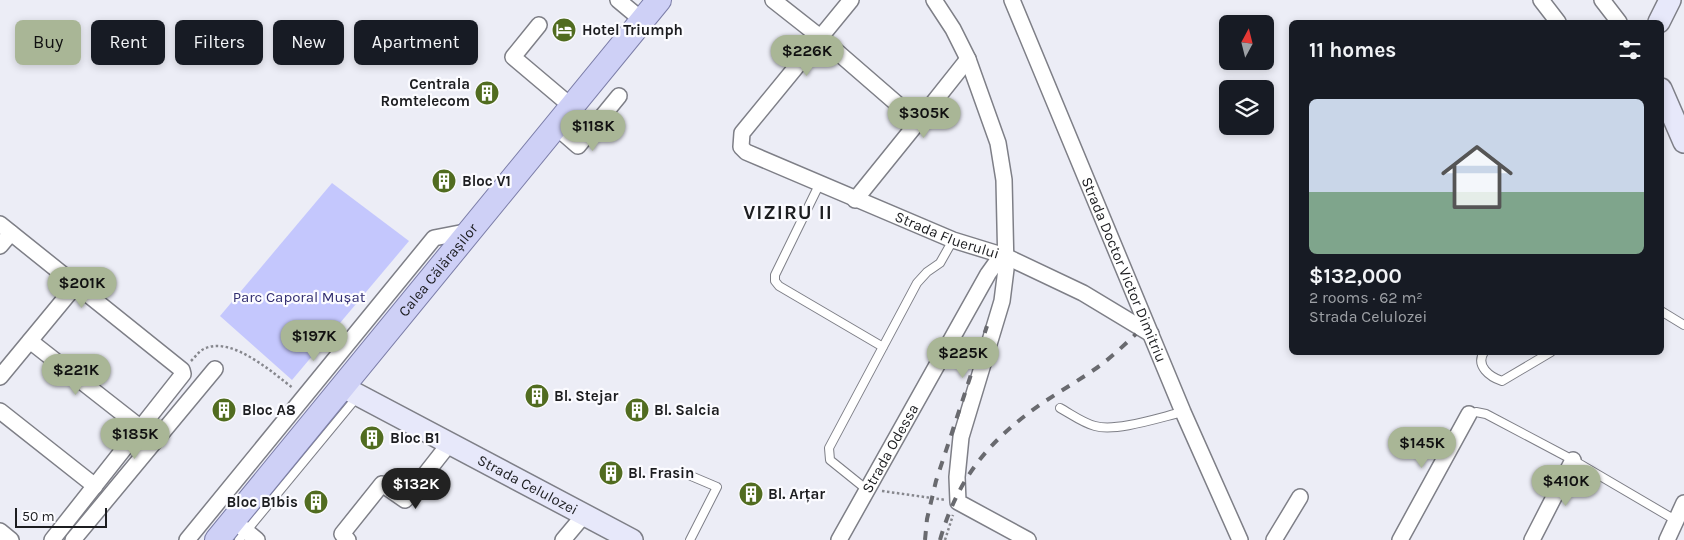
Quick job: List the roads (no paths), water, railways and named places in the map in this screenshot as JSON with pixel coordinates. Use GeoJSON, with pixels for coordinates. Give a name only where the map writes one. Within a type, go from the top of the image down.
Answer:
{"type":"FeatureCollection","features":[{"type":"Feature","properties":{"kind":"main road","name":"Calea Călărașilor"},"geometry":{"type":"LineString","coordinates":[[217,540],[244,533],[470,231],[659,0]]}},
{"type":"Feature","properties":{"kind":"street"},"geometry":{"type":"LineString","coordinates":[[618,0],[642,20]]}},
{"type":"Feature","properties":{"kind":"street"},"geometry":{"type":"LineString","coordinates":[[773,0],[820,37],[918,122]]}},
{"type":"Feature","properties":{"kind":"street"},"geometry":{"type":"LineString","coordinates":[[820,37],[851,0]]}},
{"type":"Feature","properties":{"kind":"street"},"geometry":{"type":"LineString","coordinates":[[934,0],[953,29],[968,58],[998,143],[1004,180],[1005,276],[1002,301],[961,438],[957,477],[958,502],[1028,540]]}},
{"type":"Feature","properties":{"kind":"street","name":"Strada Doctor Victor Dimitriu"},"geometry":{"type":"LineString","coordinates":[[1012,0],[1183,412],[1240,540]]}},
{"type":"Feature","properties":{"kind":"street"},"geometry":{"type":"LineString","coordinates":[[1541,0],[1556,20]]}},
{"type":"Feature","properties":{"kind":"street"},"geometry":{"type":"LineString","coordinates":[[1602,0],[1617,20]]}},
{"type":"Feature","properties":{"kind":"street"},"geometry":{"type":"LineString","coordinates":[[1660,20],[1670,0]]}},
{"type":"Feature","properties":{"kind":"street"},"geometry":{"type":"LineString","coordinates":[[539,26],[513,57],[571,106]]}},
{"type":"Feature","properties":{"kind":"street","name":"Strada Fluerului"},"geometry":{"type":"LineString","coordinates":[[820,37],[742,133],[741,147],[752,156],[855,200],[952,240],[1005,256],[1083,293],[1151,334]]}},
{"type":"Feature","properties":{"kind":"street"},"geometry":{"type":"LineString","coordinates":[[855,200],[968,58]]}},
{"type":"Feature","properties":{"kind":"street"},"geometry":{"type":"LineString","coordinates":[[555,126],[578,146],[619,96]]}},
{"type":"Feature","properties":{"kind":"street"},"geometry":{"type":"LineString","coordinates":[[1664,96],[1684,142]]}},
{"type":"Feature","properties":{"kind":"street"},"geometry":{"type":"LineString","coordinates":[[0,246],[5,228],[182,370],[182,376],[52,540]]}},
{"type":"Feature","properties":{"kind":"street"},"geometry":{"type":"LineString","coordinates":[[186,540],[434,238],[470,231]]}},
{"type":"Feature","properties":{"kind":"street","name":"Strada Odessa"},"geometry":{"type":"LineString","coordinates":[[839,540],[988,274],[998,260],[1005,256]]}},
{"type":"Feature","properties":{"kind":"street"},"geometry":{"type":"LineString","coordinates":[[0,377],[76,285]]}},
{"type":"Feature","properties":{"kind":"street"},"geometry":{"type":"LineString","coordinates":[[30,341],[141,428]]}},
{"type":"Feature","properties":{"kind":"street"},"geometry":{"type":"LineString","coordinates":[[74,540],[215,369]]}},
{"type":"Feature","properties":{"kind":"street","name":"Strada Celulozei"},"geometry":{"type":"LineString","coordinates":[[350,392],[632,540]]}},
{"type":"Feature","properties":{"kind":"street"},"geometry":{"type":"LineString","coordinates":[[0,411],[95,486]]}},
{"type":"Feature","properties":{"kind":"street"},"geometry":{"type":"LineString","coordinates":[[1400,540],[1469,414]]}},
{"type":"Feature","properties":{"kind":"street"},"geometry":{"type":"LineString","coordinates":[[348,540],[342,534],[382,484],[405,500],[449,444]]}},
{"type":"Feature","properties":{"kind":"street"},"geometry":{"type":"LineString","coordinates":[[1532,540],[1573,460]]}},
{"type":"Feature","properties":{"kind":"street"},"geometry":{"type":"LineString","coordinates":[[1274,540],[1300,497]]}},
{"type":"Feature","properties":{"kind":"street"},"geometry":{"type":"LineString","coordinates":[[1667,540],[1684,503]]}},
{"type":"Feature","properties":{"kind":"street"},"geometry":{"type":"LineString","coordinates":[[563,540],[584,515]]}},
{"type":"Feature","properties":{"kind":"street"},"geometry":{"type":"LineString","coordinates":[[0,531],[11,540]]}},
{"type":"Feature","properties":{"kind":"lane"},"geometry":{"type":"LineString","coordinates":[[820,185],[775,275],[775,281],[779,286],[883,347]]}},
{"type":"Feature","properties":{"kind":"lane"},"geometry":{"type":"LineString","coordinates":[[866,489],[830,460],[829,448],[917,283],[927,272],[940,264],[952,240]]}},
{"type":"Feature","properties":{"kind":"lane"},"geometry":{"type":"LineString","coordinates":[[1664,313],[1684,325]]}},
{"type":"Feature","properties":{"kind":"lane"},"geometry":{"type":"LineString","coordinates":[[1482,355],[1482,364],[1486,371],[1493,378],[1502,382],[1546,355]]}},
{"type":"Feature","properties":{"kind":"lane"},"geometry":{"type":"LineString","coordinates":[[1060,408],[1095,426],[1106,427],[1122,426],[1183,412]]}},
{"type":"Feature","properties":{"kind":"lane"},"geometry":{"type":"LineString","coordinates":[[1469,414],[1476,412],[1486,414],[1573,460],[1677,521]]}},
{"type":"Feature","properties":{"kind":"lane"},"geometry":{"type":"LineString","coordinates":[[690,540],[717,487],[691,476]]}},
{"type":"Feature","properties":{"kind":"railway"},"geometry":{"type":"LineString","coordinates":[[925,540],[927,519],[936,481],[987,326]]}},
{"type":"Feature","properties":{"kind":"railway"},"geometry":{"type":"LineString","coordinates":[[940,540],[956,497],[978,461],[992,445],[1044,402],[1098,367],[1136,334]]}},
{"type":"Feature","properties":{"kind":"place","name":"Hotel Triumph"},"geometry":{"type":"Point","coordinates":[564,30]}},
{"type":"Feature","properties":{"kind":"place","name":"Centrala Romtelecom"},"geometry":{"type":"Point","coordinates":[487,93]}},
{"type":"Feature","properties":{"kind":"place","name":"Bloc V1"},"geometry":{"type":"Point","coordinates":[444,181]}},
{"type":"Feature","properties":{"kind":"place","name":"Bl. Stejar"},"geometry":{"type":"Point","coordinates":[537,396]}},
{"type":"Feature","properties":{"kind":"place","name":"Bloc A8"},"geometry":{"type":"Point","coordinates":[224,410]}},
{"type":"Feature","properties":{"kind":"place","name":"Bl. Salcia"},"geometry":{"type":"Point","coordinates":[637,410]}},
{"type":"Feature","properties":{"kind":"place","name":"Bloc B1"},"geometry":{"type":"Point","coordinates":[372,438]}},
{"type":"Feature","properties":{"kind":"place","name":"Bl. Frasin"},"geometry":{"type":"Point","coordinates":[611,473]}},
{"type":"Feature","properties":{"kind":"place","name":"Bl. Arțar"},"geometry":{"type":"Point","coordinates":[751,494]}},
{"type":"Feature","properties":{"kind":"place","name":"Bloc B1bis"},"geometry":{"type":"Point","coordinates":[316,502]}},
{"type":"Feature","properties":{"kind":"district","name":"VIZIRU II"},"geometry":{"type":"Point","coordinates":[788,212]}},
{"type":"Feature","properties":{"kind":"park label","name":"Parc Caporal Mușat"},"geometry":{"type":"Point","coordinates":[299,297]}}]}
